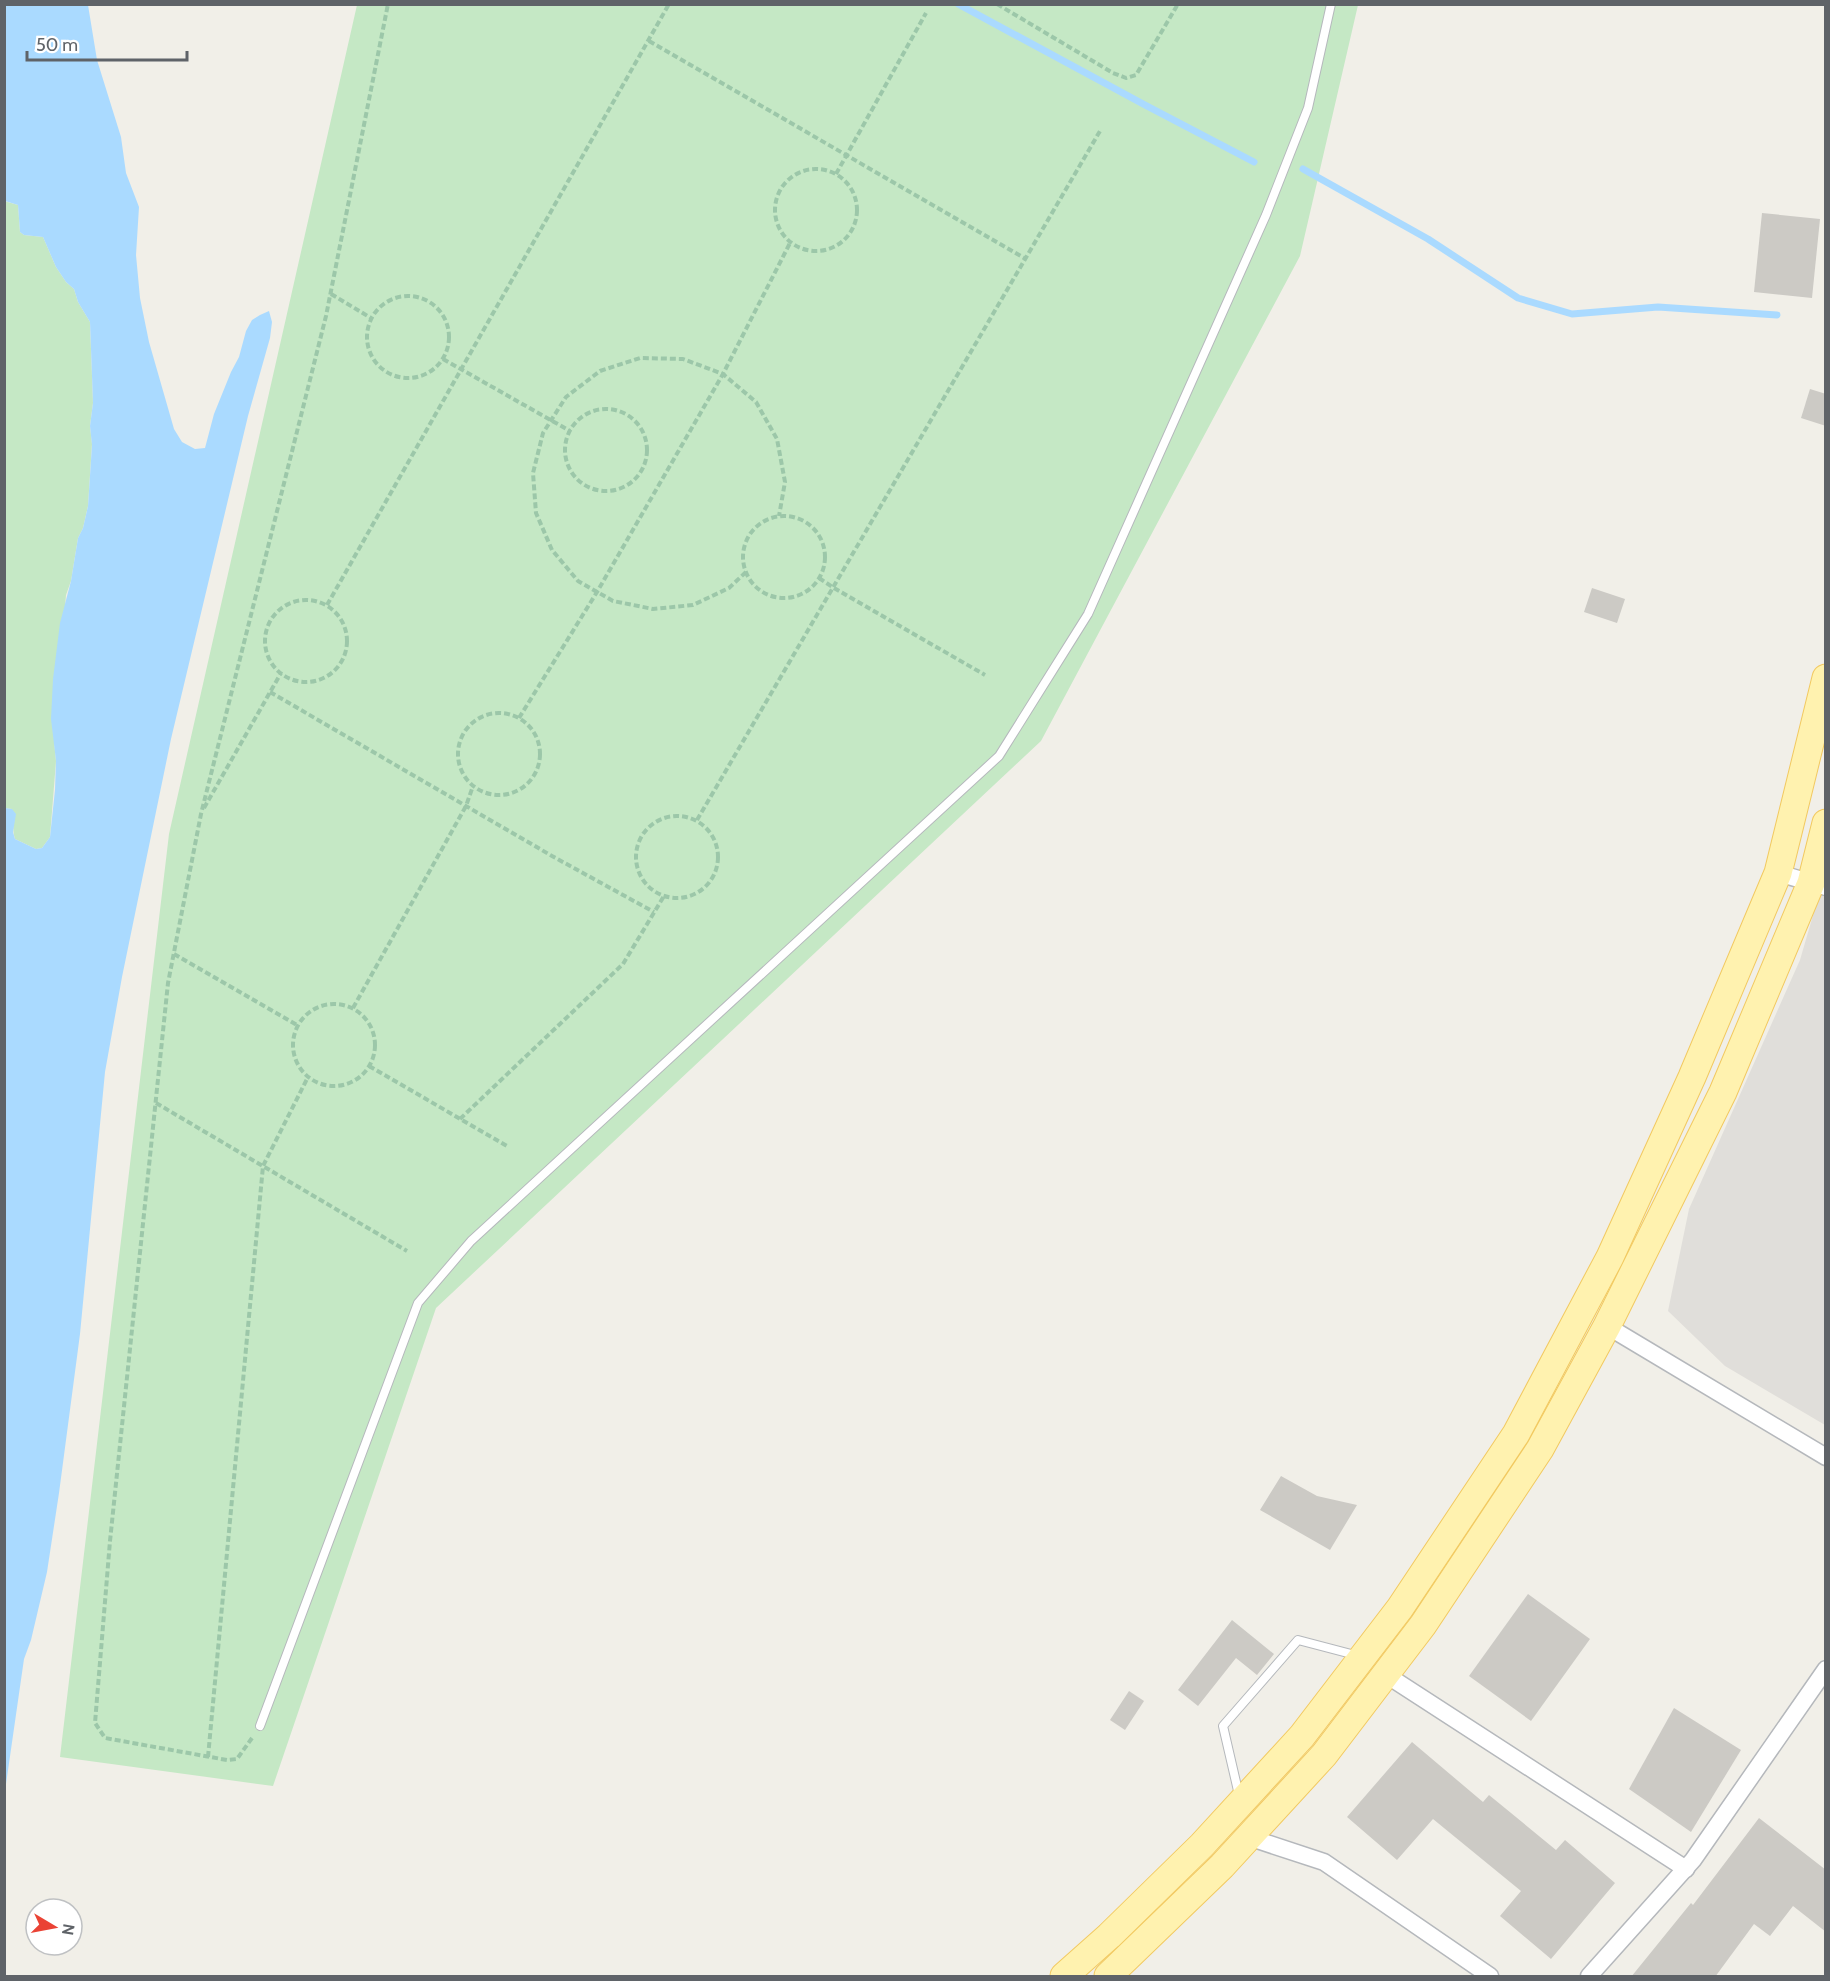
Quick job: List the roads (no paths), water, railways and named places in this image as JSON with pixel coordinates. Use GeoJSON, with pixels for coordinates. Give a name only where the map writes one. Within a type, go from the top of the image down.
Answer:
{"type":"FeatureCollection","features":[{"type":"Feature","properties":{"kind":"main road"},"geometry":{"type":"LineString","coordinates":[[1064,1977],[1202,1845],[1302,1736],[1400,1608],[1516,1434],[1610,1257],[1692,1077],[1778,873],[1826,678]]}},
{"type":"Feature","properties":{"kind":"main road"},"geometry":{"type":"LineString","coordinates":[[1108,1977],[1222,1866],[1324,1755],[1423,1625],[1540,1449],[1607,1326],[1724,1092],[1818,885],[1826,824]]}},
{"type":"Feature","properties":{"kind":"street"},"geometry":{"type":"LineString","coordinates":[[1778,873],[1818,885]]}},
{"type":"Feature","properties":{"kind":"street"},"geometry":{"type":"LineString","coordinates":[[1607,1326],[1826,1457]]}},
{"type":"Feature","properties":{"kind":"street"},"geometry":{"type":"LineString","coordinates":[[1589,1977],[1686,1869],[1826,1669]]}},
{"type":"Feature","properties":{"kind":"street"},"geometry":{"type":"LineString","coordinates":[[1385,1674],[1686,1869]]}},
{"type":"Feature","properties":{"kind":"street"},"geometry":{"type":"LineString","coordinates":[[1248,1837],[1324,1862],[1490,1977]]}},
{"type":"Feature","properties":{"kind":"lane"},"geometry":{"type":"LineString","coordinates":[[260,1726],[418,1303],[471,1241],[999,756],[1088,614],[1266,215],[1308,108],[1331,4]]}},
{"type":"Feature","properties":{"kind":"lane"},"geometry":{"type":"LineString","coordinates":[[1241,1802],[1223,1726],[1298,1640],[1363,1657]]}},
{"type":"Feature","properties":{"kind":"water"},"geometry":{"type":"Polygon","coordinates":[[[4,5],[88,5],[97,60],[121,137],[126,173],[139,207],[136,255],[140,298],[149,342],[174,429],[182,442],[195,449],[205,448],[214,414],[239,357],[246,331],[252,320],[269,311],[272,322],[270,338],[248,416],[171,739],[122,977],[105,1072],[80,1334],[59,1493],[47,1572],[31,1640],[24,1659],[5,1791],[5,808],[12,809],[16,814],[13,832],[15,839],[36,849],[42,848],[50,837],[55,790],[56,761],[51,719],[53,679],[60,623],[71,581],[78,538],[88,506],[92,445],[90,426],[93,403],[90,322],[78,302],[74,289],[56,267],[43,237],[24,235],[20,232],[18,205],[5,201],[4,5]]]}},
{"type":"Feature","properties":{"kind":"waterway"},"geometry":{"type":"LineString","coordinates":[[958,4],[1254,162]]}},
{"type":"Feature","properties":{"kind":"waterway"},"geometry":{"type":"LineString","coordinates":[[1303,169],[1428,239],[1518,298],[1572,314],[1658,307],[1777,315]]}}]}
